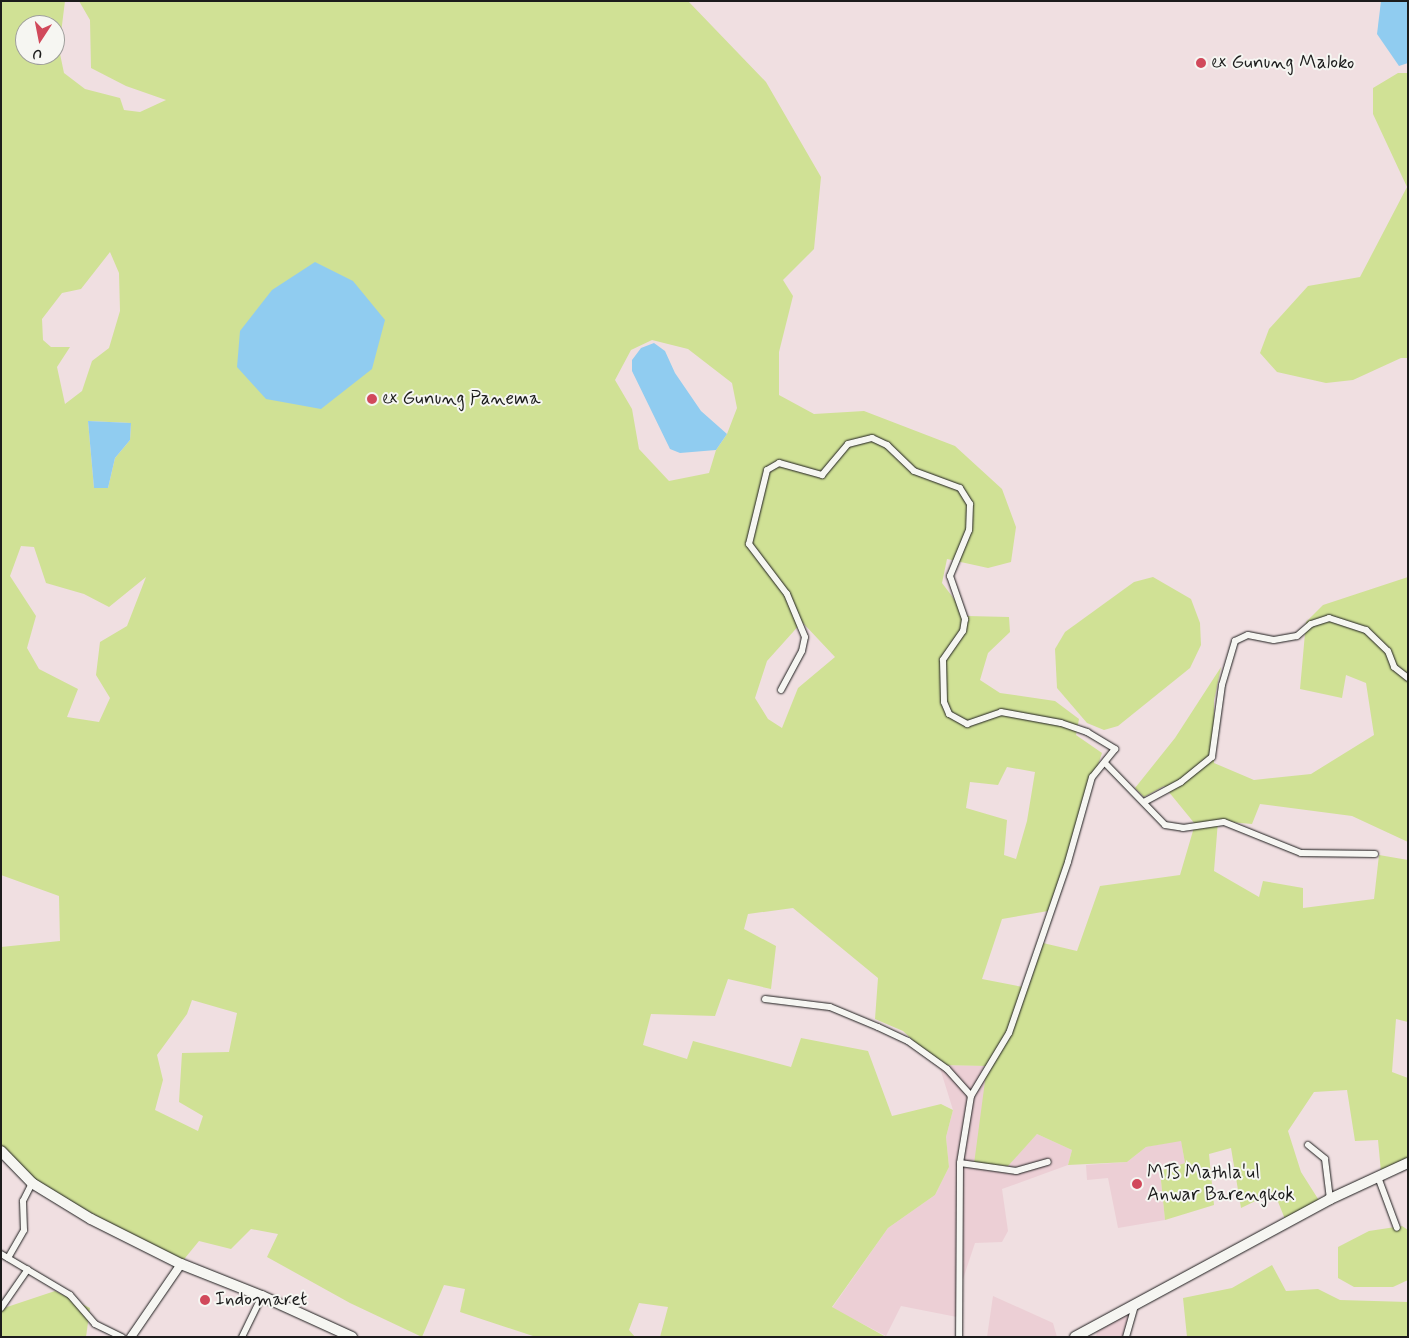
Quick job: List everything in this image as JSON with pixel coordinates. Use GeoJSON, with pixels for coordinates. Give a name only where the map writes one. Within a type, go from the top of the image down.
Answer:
{"type":"FeatureCollection","features":[{"type":"Feature","properties":{"kind":"main road"},"geometry":{"type":"LineString","coordinates":[[1,1151],[32,1183],[91,1219],[181,1264],[262,1296],[352,1337]]}},
{"type":"Feature","properties":{"kind":"main road"},"geometry":{"type":"LineString","coordinates":[[1075,1337],[1330,1199],[1408,1163]]}},
{"type":"Feature","properties":{"kind":"street"},"geometry":{"type":"LineString","coordinates":[[781,690],[802,651],[805,637],[787,594],[749,544],[767,470],[779,463],[822,475],[848,444],[872,438],[887,445],[914,471],[960,488],[970,504],[969,530],[950,576],[965,619],[963,631],[943,660],[944,702],[948,714],[967,724],[1001,712],[1061,723],[1087,732],[1115,749],[1090,783],[1019,1008],[1009,1033],[987,1065],[971,1096],[960,1163],[959,1337]]}},
{"type":"Feature","properties":{"kind":"street"},"geometry":{"type":"LineString","coordinates":[[1144,802],[1181,782],[1212,757],[1222,686],[1235,641],[1248,635],[1274,640],[1297,636],[1310,624],[1329,618],[1366,630],[1388,651],[1394,667],[1408,678]]}},
{"type":"Feature","properties":{"kind":"street"},"geometry":{"type":"LineString","coordinates":[[1105,763],[1144,802],[1156,819],[1171,826],[1183,828],[1224,822],[1301,853],[1375,854]]}},
{"type":"Feature","properties":{"kind":"street"},"geometry":{"type":"LineString","coordinates":[[765,999],[818,1004],[878,1027],[908,1041],[947,1069],[971,1096]]}},
{"type":"Feature","properties":{"kind":"street"},"geometry":{"type":"LineString","coordinates":[[1308,1145],[1324,1159],[1330,1199]]}},
{"type":"Feature","properties":{"kind":"street"},"geometry":{"type":"LineString","coordinates":[[960,1163],[1016,1171],[1048,1162]]}},
{"type":"Feature","properties":{"kind":"street"},"geometry":{"type":"LineString","coordinates":[[1378,1178],[1396,1228]]}},
{"type":"Feature","properties":{"kind":"street"},"geometry":{"type":"LineString","coordinates":[[8,1258],[24,1230],[23,1201],[32,1183]]}},
{"type":"Feature","properties":{"kind":"street"},"geometry":{"type":"LineString","coordinates":[[1,1254],[70,1295],[95,1324],[122,1337]]}},
{"type":"Feature","properties":{"kind":"street"},"geometry":{"type":"LineString","coordinates":[[130,1337],[181,1264]]}},
{"type":"Feature","properties":{"kind":"street"},"geometry":{"type":"LineString","coordinates":[[1,1308],[28,1269]]}},
{"type":"Feature","properties":{"kind":"street"},"geometry":{"type":"LineString","coordinates":[[242,1337],[262,1296]]}},
{"type":"Feature","properties":{"kind":"street"},"geometry":{"type":"LineString","coordinates":[[1126,1337],[1136,1303]]}},
{"type":"Feature","properties":{"kind":"shaded area"},"geometry":{"type":"Polygon","coordinates":[[[939,1065],[987,1066],[1008,1165],[1037,1134],[1072,1150],[1068,1165],[1002,1189],[1008,1231],[1002,1242],[975,1243],[962,1282],[957,1317],[901,1306],[886,1336],[832,1308],[888,1228],[935,1195],[949,1167],[946,1137],[953,1110],[939,1065]]]}},
{"type":"Feature","properties":{"kind":"shaded area"},"geometry":{"type":"Polygon","coordinates":[[[1181,1140],[1185,1163],[1160,1171],[1165,1220],[1118,1228],[1108,1178],[1087,1180],[1086,1165],[1127,1162],[1146,1147],[1181,1140]]]}},
{"type":"Feature","properties":{"kind":"shaded area"},"geometry":{"type":"Polygon","coordinates":[[[993,1296],[1053,1323],[1057,1337],[987,1337],[993,1296]]]}},
{"type":"Feature","properties":{"kind":"shaded area"},"geometry":{"type":"Polygon","coordinates":[[[1132,1307],[1125,1337],[1096,1337],[1099,1321],[1132,1307]]]}},
{"type":"Feature","properties":{"kind":"green space"},"geometry":{"type":"Polygon","coordinates":[[[1,1],[65,1],[63,15],[15,15],[15,65],[62,65],[64,73],[85,89],[120,98],[124,110],[140,112],[166,100],[126,86],[91,68],[90,20],[79,1],[688,1],[766,82],[821,177],[814,249],[783,280],[793,296],[779,352],[779,395],[814,414],[864,411],[955,446],[1002,489],[1016,527],[1011,562],[988,568],[947,559],[942,583],[967,616],[1009,617],[1010,632],[988,653],[980,680],[1000,693],[1055,701],[1079,719],[1076,735],[1102,753],[1048,911],[1002,919],[982,979],[1028,988],[1043,943],[1077,951],[1100,886],[1180,875],[1195,824],[1164,786],[1144,797],[1135,788],[1175,738],[1221,667],[1214,701],[1214,763],[1254,780],[1311,774],[1374,735],[1366,683],[1346,675],[1342,698],[1300,689],[1306,622],[1323,605],[1408,577],[1408,842],[1352,816],[1260,804],[1252,824],[1218,821],[1214,871],[1259,897],[1263,881],[1303,888],[1303,908],[1374,899],[1379,855],[1408,860],[1408,1022],[1396,1019],[1392,1072],[1408,1078],[1408,1161],[1381,1172],[1378,1140],[1355,1141],[1347,1090],[1314,1092],[1288,1131],[1301,1172],[1320,1202],[1285,1219],[1274,1192],[1241,1208],[1231,1148],[1209,1154],[1214,1205],[1165,1220],[1160,1171],[1185,1163],[1181,1141],[1146,1147],[1127,1162],[1068,1165],[1072,1150],[1037,1134],[1008,1166],[974,1164],[987,1066],[939,1065],[903,1031],[875,1019],[878,978],[793,908],[748,914],[744,929],[776,946],[771,989],[728,979],[715,1016],[651,1014],[643,1045],[687,1059],[693,1041],[791,1067],[801,1038],[868,1051],[892,1116],[941,1104],[953,1110],[946,1137],[949,1167],[935,1195],[888,1228],[832,1307],[886,1337],[660,1337],[668,1307],[639,1303],[629,1330],[635,1337],[536,1337],[460,1312],[465,1289],[444,1285],[422,1337],[350,1303],[267,1257],[278,1234],[251,1229],[231,1249],[199,1241],[181,1263],[32,1180],[1,1147],[1,947],[60,941],[59,896],[1,875],[1,1]],[[110,252],[81,289],[62,293],[42,319],[43,340],[51,347],[70,347],[57,367],[65,404],[82,391],[92,361],[109,348],[120,311],[119,273],[110,252]],[[652,340],[631,350],[615,380],[632,409],[639,449],[669,481],[709,473],[716,450],[727,434],[737,408],[732,383],[688,349],[652,340]],[[88,421],[94,488],[108,488],[115,458],[130,440],[131,423],[88,421]],[[21,546],[10,576],[36,616],[27,648],[39,669],[78,689],[67,717],[99,722],[110,698],[96,675],[100,642],[127,626],[146,577],[109,607],[84,594],[46,583],[34,547],[21,546]],[[802,622],[767,661],[755,698],[768,719],[782,728],[798,688],[835,657],[802,622]],[[1007,767],[998,785],[970,782],[966,808],[1007,820],[1004,855],[1016,859],[1027,821],[1035,772],[1007,767]],[[192,1000],[187,1014],[157,1055],[163,1080],[155,1110],[198,1131],[203,1116],[179,1102],[182,1053],[229,1052],[237,1013],[192,1000]]]}},
{"type":"Feature","properties":{"kind":"green space"},"geometry":{"type":"Polygon","coordinates":[[[1398,73],[1408,73],[1408,358],[1401,358],[1353,380],[1326,383],[1277,372],[1260,353],[1269,329],[1308,286],[1360,277],[1407,187],[1373,114],[1373,88],[1398,73]]]}},
{"type":"Feature","properties":{"kind":"green space"},"geometry":{"type":"Polygon","coordinates":[[[1153,577],[1191,599],[1200,623],[1201,645],[1190,668],[1118,726],[1104,730],[1087,723],[1057,688],[1055,649],[1065,632],[1134,582],[1153,577]]]}},
{"type":"Feature","properties":{"kind":"green space"},"geometry":{"type":"Polygon","coordinates":[[[1402,1226],[1408,1230],[1408,1280],[1393,1287],[1354,1287],[1338,1278],[1338,1247],[1369,1231],[1402,1226]]]}},
{"type":"Feature","properties":{"kind":"green space"},"geometry":{"type":"Polygon","coordinates":[[[1272,1265],[1286,1291],[1318,1289],[1340,1300],[1408,1302],[1408,1337],[1187,1337],[1183,1298],[1232,1288],[1272,1265]]]}},
{"type":"Feature","properties":{"kind":"green space"},"geometry":{"type":"Polygon","coordinates":[[[55,1291],[90,1308],[86,1337],[1,1337],[1,1309],[55,1291]]]}},
{"type":"Feature","properties":{"kind":"water"},"geometry":{"type":"Polygon","coordinates":[[[1381,1],[1408,1],[1408,63],[1399,66],[1377,34],[1381,1]]]}},
{"type":"Feature","properties":{"kind":"water"},"geometry":{"type":"Polygon","coordinates":[[[315,262],[353,281],[385,320],[372,369],[321,409],[266,399],[237,367],[240,331],[272,290],[315,262]]]}},
{"type":"Feature","properties":{"kind":"water"},"geometry":{"type":"Polygon","coordinates":[[[654,343],[665,351],[675,373],[701,411],[727,434],[716,450],[680,453],[670,449],[632,371],[632,360],[641,348],[654,343]]]}},
{"type":"Feature","properties":{"kind":"water"},"geometry":{"type":"Polygon","coordinates":[[[88,421],[131,423],[130,440],[115,458],[108,488],[94,488],[88,421]]]}},
{"type":"Feature","properties":{"kind":"place","name":"ex Gunung Maloko"},"geometry":{"type":"Point","coordinates":[1201,63]}},
{"type":"Feature","properties":{"kind":"place","name":"ex Gunung Panema"},"geometry":{"type":"Point","coordinates":[372,399]}},
{"type":"Feature","properties":{"kind":"place","name":"MTs Mathla'ul Anwar Barengkok"},"geometry":{"type":"Point","coordinates":[1137,1184]}},
{"type":"Feature","properties":{"kind":"place","name":"Indomaret"},"geometry":{"type":"Point","coordinates":[205,1300]}}]}
